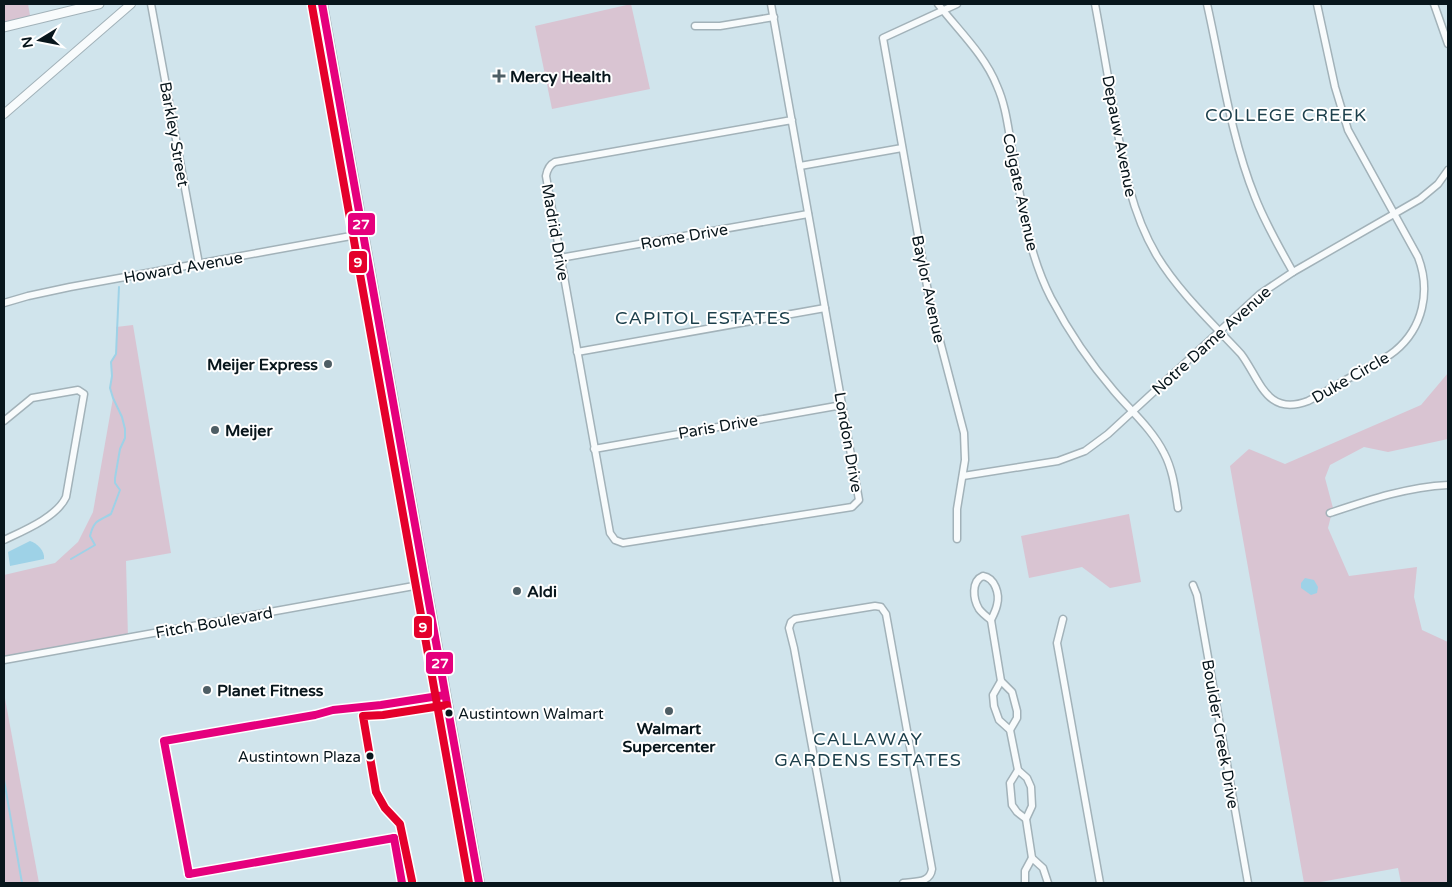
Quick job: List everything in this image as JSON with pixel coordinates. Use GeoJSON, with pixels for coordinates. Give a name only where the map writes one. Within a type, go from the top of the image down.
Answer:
{"type":"FeatureCollection","features":[{"type":"Feature","properties":{"kind":"main road"},"geometry":{"type":"LineString","coordinates":[[4,27],[99,4]]}},
{"type":"Feature","properties":{"kind":"main road"},"geometry":{"type":"LineString","coordinates":[[322,4],[479,883]]}},
{"type":"Feature","properties":{"kind":"street"},"geometry":{"type":"LineString","coordinates":[[4,114],[131,4]]}},
{"type":"Feature","properties":{"kind":"street","name":"Barkley Street"},"geometry":{"type":"LineString","coordinates":[[152,4],[199,264]]}},
{"type":"Feature","properties":{"kind":"street","name":"London Drive"},"geometry":{"type":"LineString","coordinates":[[615,540],[623,544],[855,506],[859,500],[771,4]]}},
{"type":"Feature","properties":{"kind":"street"},"geometry":{"type":"LineString","coordinates":[[940,6],[956,4]]}},
{"type":"Feature","properties":{"kind":"street","name":"Depauw Avenue"},"geometry":{"type":"LineString","coordinates":[[1095,4],[1124,171],[1135,208],[1150,242],[1165,268],[1219,331]]}},
{"type":"Feature","properties":{"kind":"street"},"geometry":{"type":"LineString","coordinates":[[1208,4],[1242,162],[1266,223],[1293,272]]}},
{"type":"Feature","properties":{"kind":"street","name":"Duke Circle"},"geometry":{"type":"LineString","coordinates":[[1219,331],[1249,365],[1266,395],[1273,400],[1288,405],[1301,404],[1394,352],[1414,329],[1421,312],[1424,292],[1422,270],[1418,257],[1356,146],[1341,112],[1317,4]]}},
{"type":"Feature","properties":{"kind":"street"},"geometry":{"type":"LineString","coordinates":[[1434,4],[1448,44]]}},
{"type":"Feature","properties":{"kind":"street","name":"Baylor Avenue"},"geometry":{"type":"LineString","coordinates":[[940,6],[882,38],[930,303],[964,433],[965,460],[957,509],[957,540]]}},
{"type":"Feature","properties":{"kind":"street","name":"Colgate Avenue"},"geometry":{"type":"LineString","coordinates":[[940,6],[982,59],[1001,95],[1027,231],[1038,267],[1050,295],[1067,329],[1084,355],[1153,435],[1164,452],[1172,472],[1178,508]]}},
{"type":"Feature","properties":{"kind":"street"},"geometry":{"type":"LineString","coordinates":[[695,26],[720,26],[774,17]]}},
{"type":"Feature","properties":{"kind":"street","name":"Madrid Drive"},"geometry":{"type":"LineString","coordinates":[[615,540],[610,533],[594,449],[546,172],[552,164],[792,120]]}},
{"type":"Feature","properties":{"kind":"street"},"geometry":{"type":"LineString","coordinates":[[800,166],[902,148]]}},
{"type":"Feature","properties":{"kind":"street","name":"Notre Dame Avenue"},"geometry":{"type":"LineString","coordinates":[[962,476],[1048,464],[1070,458],[1098,442],[1260,294],[1293,272],[1429,192],[1448,170]]}},
{"type":"Feature","properties":{"kind":"street","name":"Rome Drive"},"geometry":{"type":"LineString","coordinates":[[560,258],[808,214]]}},
{"type":"Feature","properties":{"kind":"street","name":"Howard Avenue"},"geometry":{"type":"LineString","coordinates":[[4,303],[36,294],[362,234]]}},
{"type":"Feature","properties":{"kind":"street"},"geometry":{"type":"LineString","coordinates":[[577,352],[825,308]]}},
{"type":"Feature","properties":{"kind":"street"},"geometry":{"type":"LineString","coordinates":[[4,421],[32,398],[78,390],[84,394],[63,504],[40,521],[4,540]]}},
{"type":"Feature","properties":{"kind":"street","name":"Paris Drive"},"geometry":{"type":"LineString","coordinates":[[594,449],[842,405]]}},
{"type":"Feature","properties":{"kind":"street"},"geometry":{"type":"LineString","coordinates":[[1330,513],[1386,494],[1448,485]]}},
{"type":"Feature","properties":{"kind":"street"},"geometry":{"type":"LineString","coordinates":[[990,620],[997,606],[996,591],[993,581],[986,576],[982,576],[975,583],[976,602],[981,611],[990,620],[1001,681],[1012,692],[1017,718],[1010,730]]}},
{"type":"Feature","properties":{"kind":"street","name":"Fitch Boulevard"},"geometry":{"type":"LineString","coordinates":[[4,660],[425,584]]}},
{"type":"Feature","properties":{"kind":"street","name":"Boulder Creek Drive"},"geometry":{"type":"LineString","coordinates":[[1193,585],[1197,595],[1248,883]]}},
{"type":"Feature","properties":{"kind":"street"},"geometry":{"type":"LineString","coordinates":[[837,883],[789,628],[791,622],[798,617],[874,606],[881,607],[886,614],[932,869],[931,874],[925,880],[903,883]]}},
{"type":"Feature","properties":{"kind":"street"},"geometry":{"type":"LineString","coordinates":[[1063,619],[1057,643],[1100,883]]}},
{"type":"Feature","properties":{"kind":"street"},"geometry":{"type":"LineString","coordinates":[[1001,681],[993,695],[994,706],[998,720],[1010,730],[1018,770],[1027,778],[1031,787],[1032,806],[1026,819],[1032,858],[1025,871],[1025,883]]}},
{"type":"Feature","properties":{"kind":"street"},"geometry":{"type":"LineString","coordinates":[[1018,770],[1010,783],[1010,796],[1014,808],[1026,819]]}},
{"type":"Feature","properties":{"kind":"street"},"geometry":{"type":"LineString","coordinates":[[1032,858],[1043,868],[1048,883]]}},
{"type":"Feature","properties":{"kind":"shaded area"},"geometry":{"type":"Polygon","coordinates":[[[4,4],[28,4],[31,21],[4,27],[4,4]]]}},
{"type":"Feature","properties":{"kind":"shaded area"},"geometry":{"type":"Polygon","coordinates":[[[631,4],[650,89],[552,109],[535,26],[631,4]]]}},
{"type":"Feature","properties":{"kind":"shaded area"},"geometry":{"type":"Polygon","coordinates":[[[133,325],[171,553],[126,561],[128,638],[4,660],[4,575],[55,563],[78,542],[93,512],[113,398],[110,388],[112,376],[111,362],[116,354],[116,327],[133,325]]]}},
{"type":"Feature","properties":{"kind":"shaded area"},"geometry":{"type":"Polygon","coordinates":[[[1448,373],[1448,439],[1388,452],[1364,447],[1330,465],[1325,478],[1333,508],[1328,528],[1349,576],[1417,567],[1414,597],[1422,630],[1448,642],[1448,883],[1401,883],[1398,868],[1315,883],[1304,883],[1230,466],[1249,449],[1285,464],[1421,405],[1448,373]]]}},
{"type":"Feature","properties":{"kind":"shaded area"},"geometry":{"type":"Polygon","coordinates":[[[1129,514],[1141,582],[1110,588],[1082,567],[1029,578],[1021,536],[1129,514]]]}},
{"type":"Feature","properties":{"kind":"shaded area"},"geometry":{"type":"Polygon","coordinates":[[[4,693],[39,883],[4,883],[4,693]]]}},
{"type":"Feature","properties":{"kind":"water"},"geometry":{"type":"Polygon","coordinates":[[[30,541],[40,548],[44,559],[10,566],[8,552],[30,541]]]}},
{"type":"Feature","properties":{"kind":"water"},"geometry":{"type":"Polygon","coordinates":[[[1305,578],[1314,580],[1318,587],[1317,593],[1311,595],[1301,588],[1301,583],[1305,578]]]}},
{"type":"Feature","properties":{"kind":"waterway"},"geometry":{"type":"LineString","coordinates":[[71,559],[95,545],[90,536],[93,527],[97,522],[111,514],[120,490],[115,483],[115,478],[120,449],[125,438],[125,429],[110,388],[112,376],[111,362],[116,354],[119,287]]}},
{"type":"Feature","properties":{"kind":"waterway"},"geometry":{"type":"LineString","coordinates":[[4,780],[22,883]]}},
{"type":"Feature","properties":{"kind":"transit line","name":"27"},"geometry":{"type":"LineString","coordinates":[[322,4],[479,883]]}},
{"type":"Feature","properties":{"kind":"transit line","name":"9"},"geometry":{"type":"LineString","coordinates":[[312,6],[469,883]]}},
{"type":"Feature","properties":{"kind":"transit line","name":"27"},"geometry":{"type":"LineString","coordinates":[[189,874],[164,741],[315,715],[333,710],[445,695]]}},
{"type":"Feature","properties":{"kind":"transit line","name":"9"},"geometry":{"type":"LineString","coordinates":[[412,881],[400,824],[385,808],[376,792],[363,716],[383,715],[447,705]]}},
{"type":"Feature","properties":{"kind":"transit line","name":"27"},"geometry":{"type":"LineString","coordinates":[[394,838],[402,883]]}},
{"type":"Feature","properties":{"kind":"transit line","name":"27"},"geometry":{"type":"LineString","coordinates":[[189,874],[394,838]]}},
{"type":"Feature","properties":{"kind":"place","name":"Mercy Health"},"geometry":{"type":"Point","coordinates":[499,76]}},
{"type":"Feature","properties":{"kind":"place","name":"Meijer Express"},"geometry":{"type":"Point","coordinates":[328,364]}},
{"type":"Feature","properties":{"kind":"place","name":"Meijer"},"geometry":{"type":"Point","coordinates":[215,430]}},
{"type":"Feature","properties":{"kind":"place","name":"Aldi"},"geometry":{"type":"Point","coordinates":[517,591]}},
{"type":"Feature","properties":{"kind":"place","name":"Planet Fitness"},"geometry":{"type":"Point","coordinates":[207,690]}},
{"type":"Feature","properties":{"kind":"place","name":"Walmart Supercenter"},"geometry":{"type":"Point","coordinates":[669,711]}},
{"type":"Feature","properties":{"kind":"place","name":"Austintown Walmart"},"geometry":{"type":"Point","coordinates":[449,713]}},
{"type":"Feature","properties":{"kind":"place","name":"Austintown Plaza"},"geometry":{"type":"Point","coordinates":[370,756]}},
{"type":"Feature","properties":{"kind":"district","name":"COLLEGE CREEK"},"geometry":{"type":"Point","coordinates":[1286,115]}},
{"type":"Feature","properties":{"kind":"district","name":"CAPITOL ESTATES"},"geometry":{"type":"Point","coordinates":[703,318]}},
{"type":"Feature","properties":{"kind":"district","name":"CALLAWAY GARDENS ESTATES"},"geometry":{"type":"Point","coordinates":[868,750]}}]}
